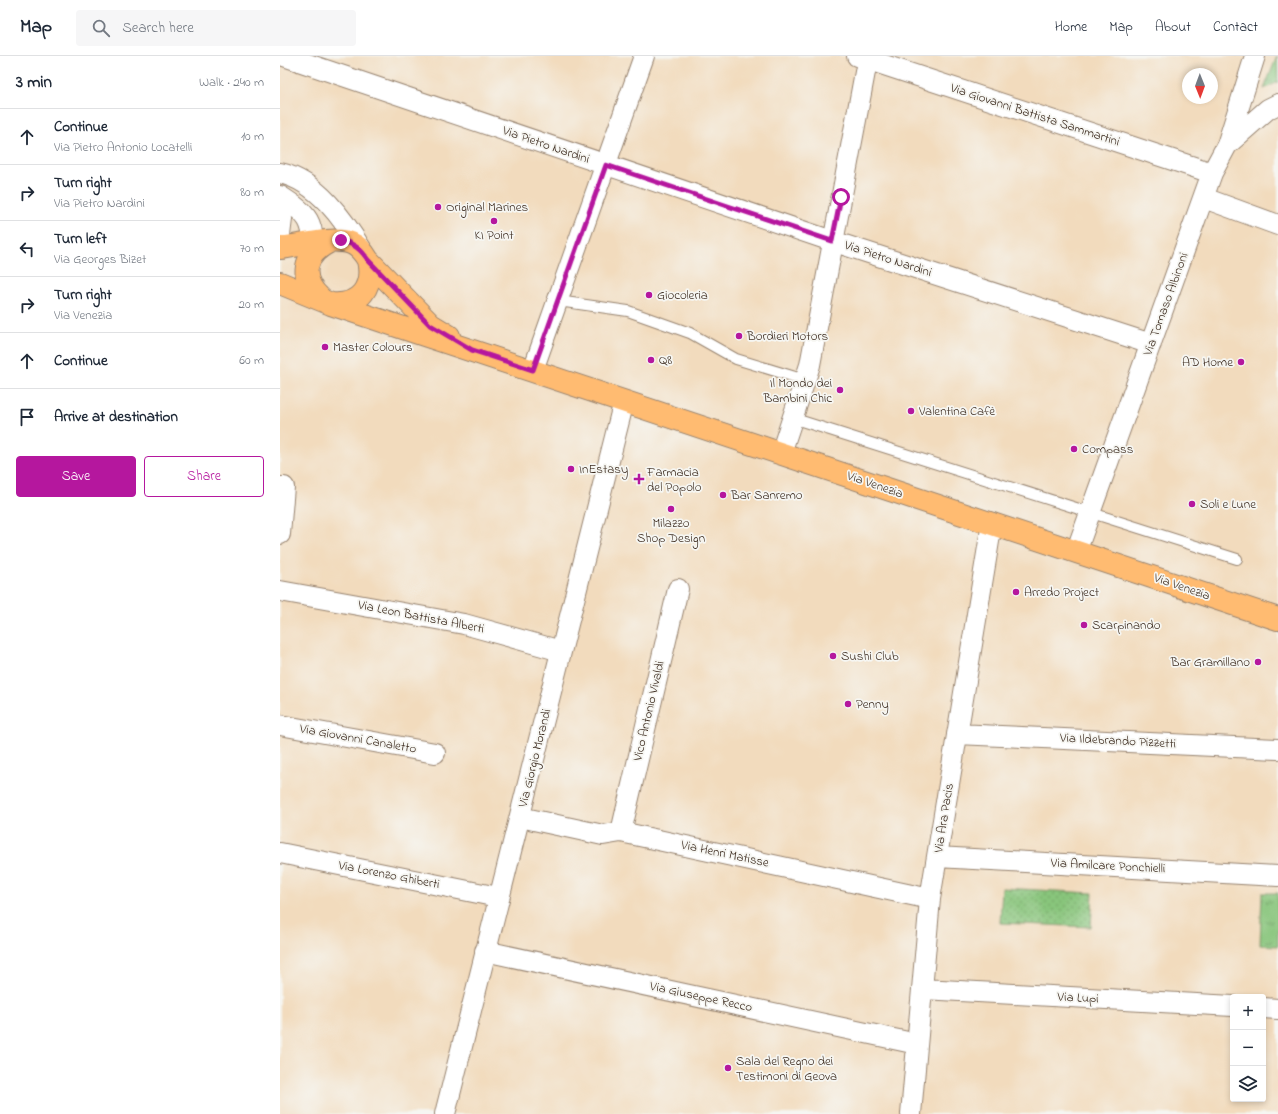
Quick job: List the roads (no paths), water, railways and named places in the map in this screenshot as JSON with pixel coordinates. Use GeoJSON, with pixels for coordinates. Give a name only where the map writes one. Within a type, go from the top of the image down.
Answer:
{"type":"FeatureCollection","features":[{"type":"Feature","properties":{"kind":"main road"},"geometry":{"type":"LineString","coordinates":[[280,248],[317,247],[346,242],[365,255],[430,325],[472,350]]}},
{"type":"Feature","properties":{"kind":"main road"},"geometry":{"type":"LineString","coordinates":[[317,247],[306,268],[307,279],[312,290],[325,301],[342,304],[354,301],[363,293],[369,283],[371,271],[365,255]]}},
{"type":"Feature","properties":{"kind":"main road"},"geometry":{"type":"LineString","coordinates":[[280,283],[325,301],[472,350]]}},
{"type":"Feature","properties":{"kind":"main road","name":"Via Venezia"},"geometry":{"type":"LineString","coordinates":[[472,350],[1278,619]]}},
{"type":"Feature","properties":{"kind":"street","name":"Via Pietro Nardini"},"geometry":{"type":"LineString","coordinates":[[284,56],[832,241],[1151,344]]}},
{"type":"Feature","properties":{"kind":"street"},"geometry":{"type":"LineString","coordinates":[[533,370],[644,56]]}},
{"type":"Feature","properties":{"kind":"street","name":"Via Tomaso Albinoni"},"geometry":{"type":"LineString","coordinates":[[1076,552],[1212,173],[1227,145],[1255,56]]}},
{"type":"Feature","properties":{"kind":"street"},"geometry":{"type":"LineString","coordinates":[[781,453],[810,365],[864,57]]}},
{"type":"Feature","properties":{"kind":"street","name":"Via Giovanni Battista Sammartini"},"geometry":{"type":"LineString","coordinates":[[864,57],[1212,173]]}},
{"type":"Feature","properties":{"kind":"street"},"geometry":{"type":"LineString","coordinates":[[1227,145],[1268,109],[1278,104]]}},
{"type":"Feature","properties":{"kind":"street"},"geometry":{"type":"LineString","coordinates":[[280,173],[303,183],[322,198],[346,224],[365,255]]}},
{"type":"Feature","properties":{"kind":"street"},"geometry":{"type":"LineString","coordinates":[[280,196],[295,206],[307,217],[317,247]]}},
{"type":"Feature","properties":{"kind":"street"},"geometry":{"type":"LineString","coordinates":[[1204,198],[1278,225]]}},
{"type":"Feature","properties":{"kind":"street"},"geometry":{"type":"LineString","coordinates":[[280,205],[282,219],[280,235]]}},
{"type":"Feature","properties":{"kind":"street","name":"Via Giorgio Morandi"},"geometry":{"type":"LineString","coordinates":[[445,1114],[624,401]]}},
{"type":"Feature","properties":{"kind":"street"},"geometry":{"type":"LineString","coordinates":[[280,486],[284,487],[280,534]]}},
{"type":"Feature","properties":{"kind":"street","name":"Via Ara Pacis"},"geometry":{"type":"LineString","coordinates":[[911,1114],[930,899],[992,523]]}},
{"type":"Feature","properties":{"kind":"street","name":"Vico Antonio Vivaldi"},"geometry":{"type":"LineString","coordinates":[[621,832],[678,589]]}},
{"type":"Feature","properties":{"kind":"street","name":"Via Leon Battista Alberti"},"geometry":{"type":"LineString","coordinates":[[280,591],[464,624],[560,651]]}},
{"type":"Feature","properties":{"kind":"street","name":"Via Giovanni Canaletto"},"geometry":{"type":"LineString","coordinates":[[280,725],[435,753]]}},
{"type":"Feature","properties":{"kind":"street","name":"Via Ildebrando Pizzetti"},"geometry":{"type":"LineString","coordinates":[[957,734],[1278,749]]}},
{"type":"Feature","properties":{"kind":"street","name":"Via Henri Matisse"},"geometry":{"type":"LineString","coordinates":[[520,817],[603,835],[621,832],[930,899]]}},
{"type":"Feature","properties":{"kind":"street","name":"Via Lorenzo Ghiberti"},"geometry":{"type":"LineString","coordinates":[[280,853],[498,898]]}},
{"type":"Feature","properties":{"kind":"street","name":"Via Amilcare Ponchielli"},"geometry":{"type":"LineString","coordinates":[[937,857],[1278,876]]}},
{"type":"Feature","properties":{"kind":"street","name":"Via Giuseppe Recco"},"geometry":{"type":"LineString","coordinates":[[485,951],[917,1044]]}},
{"type":"Feature","properties":{"kind":"street","name":"Via Lupi"},"geometry":{"type":"LineString","coordinates":[[923,989],[1230,1006]]}},
{"type":"Feature","properties":{"kind":"street"},"geometry":{"type":"LineString","coordinates":[[1266,1008],[1278,1009]]}},
{"type":"Feature","properties":{"kind":"lane"},"geometry":{"type":"LineString","coordinates":[[558,301],[628,312],[690,332],[736,358],[805,380]]}},
{"type":"Feature","properties":{"kind":"lane"},"geometry":{"type":"LineString","coordinates":[[792,418],[1236,559]]}},
{"type":"Feature","properties":{"kind":"place","name":"Original Marines"},"geometry":{"type":"Point","coordinates":[438,207]}},
{"type":"Feature","properties":{"kind":"place","name":"KI Point"},"geometry":{"type":"Point","coordinates":[494,221]}},
{"type":"Feature","properties":{"kind":"place","name":"Giocoleria"},"geometry":{"type":"Point","coordinates":[649,295]}},
{"type":"Feature","properties":{"kind":"place","name":"Bordieri Motors"},"geometry":{"type":"Point","coordinates":[739,336]}},
{"type":"Feature","properties":{"kind":"place","name":"Master Colours"},"geometry":{"type":"Point","coordinates":[325,347]}},
{"type":"Feature","properties":{"kind":"place","name":"Q8"},"geometry":{"type":"Point","coordinates":[651,360]}},
{"type":"Feature","properties":{"kind":"place","name":"AD Home"},"geometry":{"type":"Point","coordinates":[1241,362]}},
{"type":"Feature","properties":{"kind":"place","name":"Il Mondo dei Bambini Chic"},"geometry":{"type":"Point","coordinates":[840,390]}},
{"type":"Feature","properties":{"kind":"place","name":"Valentina Cafè"},"geometry":{"type":"Point","coordinates":[911,411]}},
{"type":"Feature","properties":{"kind":"place","name":"Compass"},"geometry":{"type":"Point","coordinates":[1074,449]}},
{"type":"Feature","properties":{"kind":"place","name":"InEstasy"},"geometry":{"type":"Point","coordinates":[571,469]}},
{"type":"Feature","properties":{"kind":"place","name":"Farmacia del Popolo"},"geometry":{"type":"Point","coordinates":[639,479]}},
{"type":"Feature","properties":{"kind":"place","name":"Bar Sanremo"},"geometry":{"type":"Point","coordinates":[723,495]}},
{"type":"Feature","properties":{"kind":"place","name":"Soli e Lune"},"geometry":{"type":"Point","coordinates":[1192,504]}},
{"type":"Feature","properties":{"kind":"place","name":"Milazzo Shop Design"},"geometry":{"type":"Point","coordinates":[671,509]}},
{"type":"Feature","properties":{"kind":"place","name":"Arredo Project"},"geometry":{"type":"Point","coordinates":[1016,592]}},
{"type":"Feature","properties":{"kind":"place","name":"Scarpinando"},"geometry":{"type":"Point","coordinates":[1084,625]}},
{"type":"Feature","properties":{"kind":"place","name":"Sushi Club"},"geometry":{"type":"Point","coordinates":[833,656]}},
{"type":"Feature","properties":{"kind":"place","name":"Bar Gramillano"},"geometry":{"type":"Point","coordinates":[1258,662]}},
{"type":"Feature","properties":{"kind":"place","name":"Penny"},"geometry":{"type":"Point","coordinates":[848,704]}},
{"type":"Feature","properties":{"kind":"place","name":"Sala del Regno dei Testimoni di Geova"},"geometry":{"type":"Point","coordinates":[728,1068]}}]}
